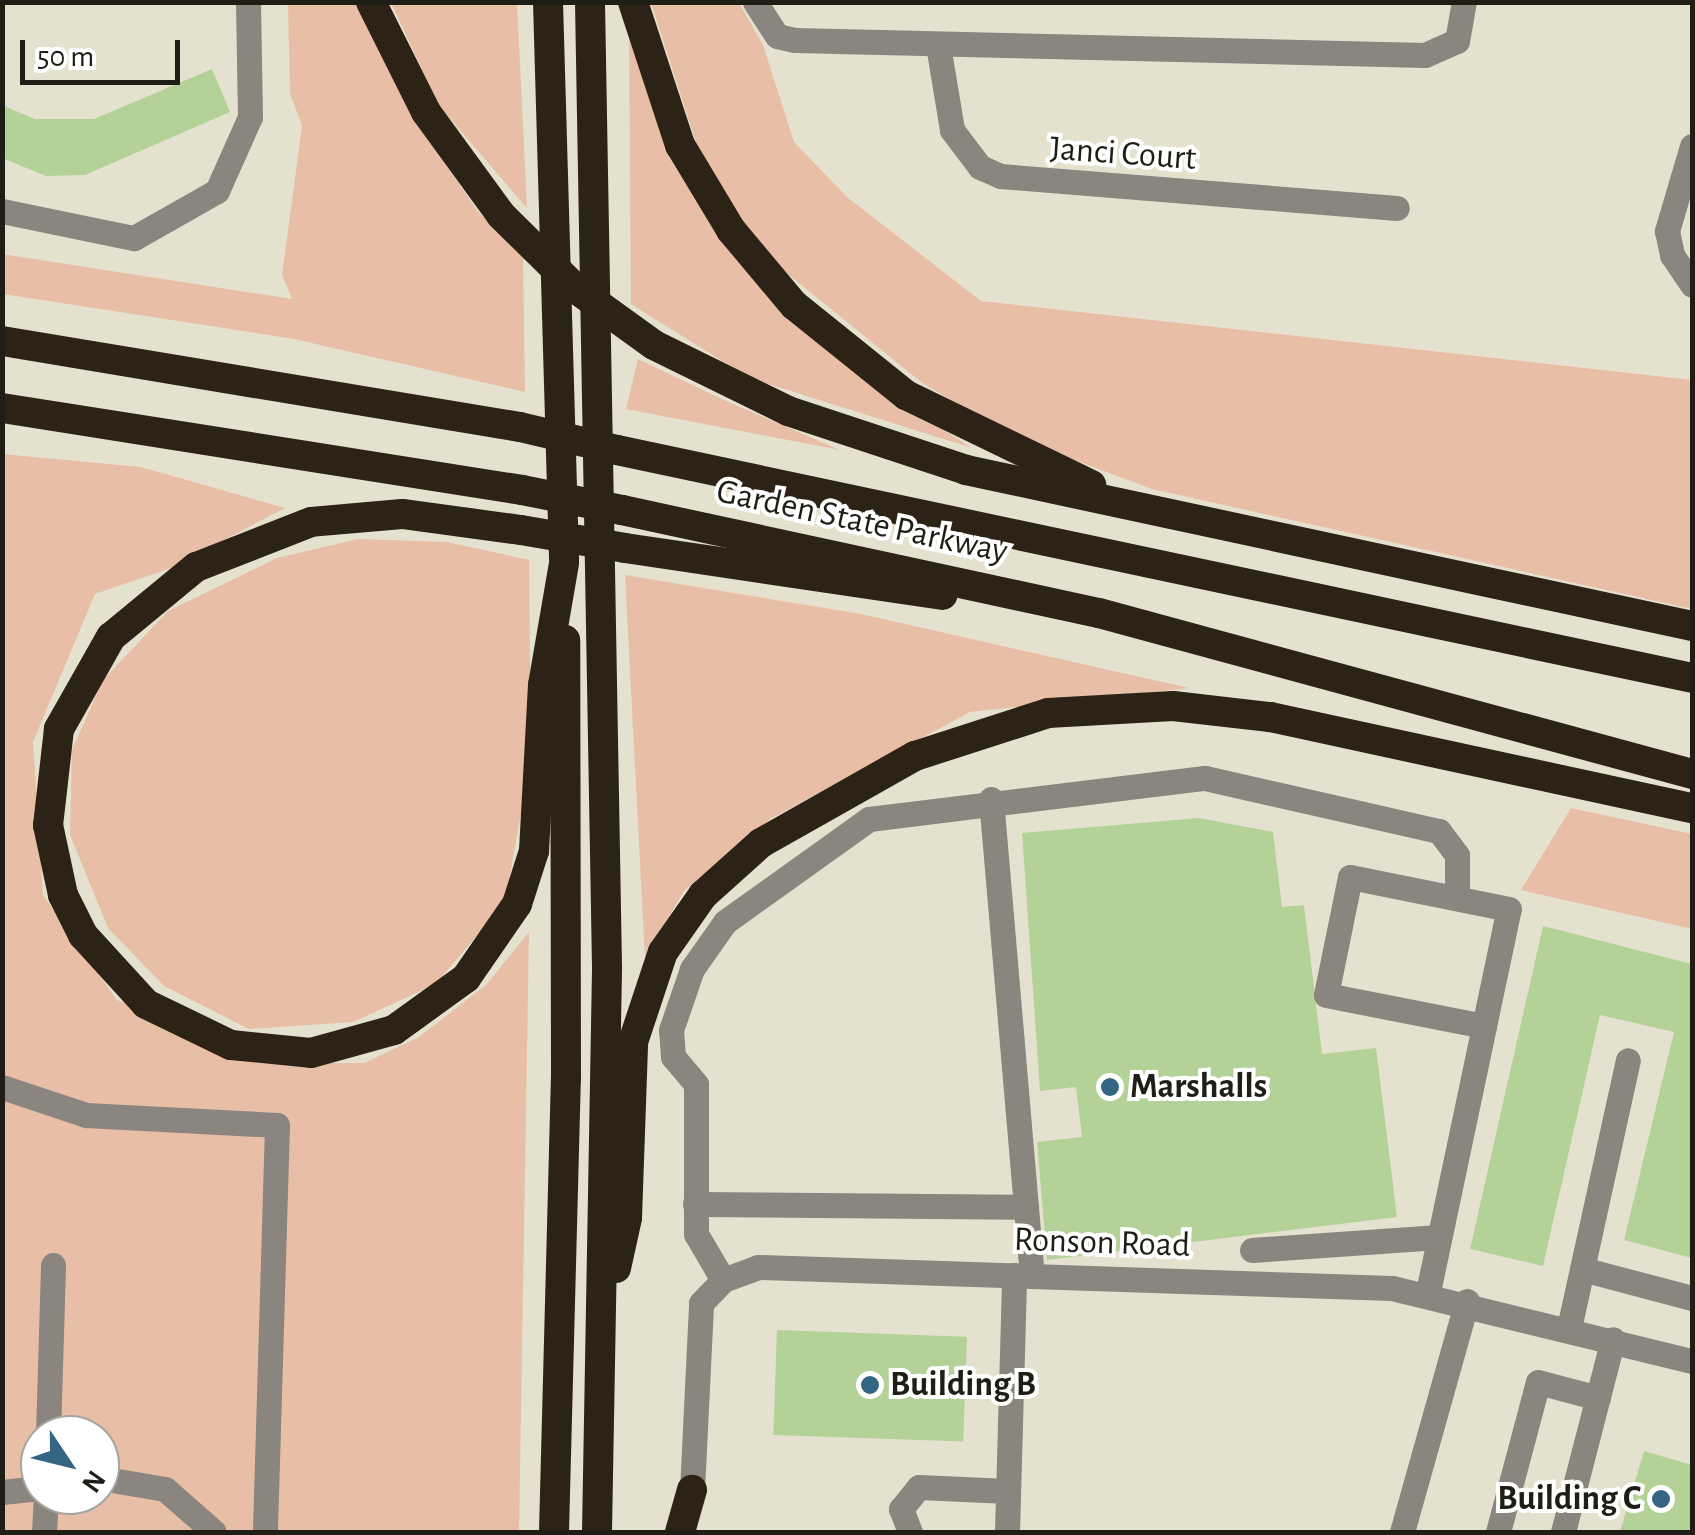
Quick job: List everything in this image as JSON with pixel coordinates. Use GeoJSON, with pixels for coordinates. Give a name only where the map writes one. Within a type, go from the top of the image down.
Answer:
{"type":"FeatureCollection","features":[{"type":"Feature","properties":{"kind":"highway"},"geometry":{"type":"LineString","coordinates":[[371,2],[426,112],[500,215],[575,288],[654,345],[837,430],[1028,486],[1131,502],[1692,626]]}},
{"type":"Feature","properties":{"kind":"highway"},"geometry":{"type":"LineString","coordinates":[[548,2],[564,563],[566,1060],[554,1532]]}},
{"type":"Feature","properties":{"kind":"highway"},"geometry":{"type":"LineString","coordinates":[[590,2],[607,951],[599,1530]]}},
{"type":"Feature","properties":{"kind":"highway"},"geometry":{"type":"LineString","coordinates":[[633,2],[680,145],[730,230],[794,305],[906,395],[1131,502]]}},
{"type":"Feature","properties":{"kind":"highway","name":"Garden State Parkway"},"geometry":{"type":"LineString","coordinates":[[2,341],[520,427],[1692,678]]}},
{"type":"Feature","properties":{"kind":"highway","name":"Garden State Parkway"},"geometry":{"type":"LineString","coordinates":[[2,408],[522,490],[1100,613],[1692,774]]}},
{"type":"Feature","properties":{"kind":"highway"},"geometry":{"type":"LineString","coordinates":[[564,563],[543,685],[534,851],[517,904],[466,978],[394,1030],[310,1053],[232,1045],[146,1004],[83,935],[63,895],[48,825],[59,729],[111,638],[196,568],[311,522],[402,514],[1100,613]]}},
{"type":"Feature","properties":{"kind":"highway"},"geometry":{"type":"LineString","coordinates":[[602,1329],[626,1218],[633,1042],[663,952],[739,861],[880,772],[1018,720],[1078,708],[1173,706],[1270,717],[1692,808]]}},
{"type":"Feature","properties":{"kind":"highway"},"geometry":{"type":"LineString","coordinates":[[680,1532],[692,1490]]}},
{"type":"Feature","properties":{"kind":"highway"},"geometry":{"type":"LineString","coordinates":[[692,1490],[698,1532]]}},
{"type":"Feature","properties":{"kind":"street"},"geometry":{"type":"LineString","coordinates":[[2,211],[134,238],[218,191],[250,117],[248,2]]}},
{"type":"Feature","properties":{"kind":"street"},"geometry":{"type":"LineString","coordinates":[[756,2],[777,36],[938,45],[1425,55],[1456,41],[1464,2]]}},
{"type":"Feature","properties":{"kind":"street","name":"Janci Court"},"geometry":{"type":"LineString","coordinates":[[938,45],[952,130],[980,167],[1000,176],[1397,208]]}},
{"type":"Feature","properties":{"kind":"street"},"geometry":{"type":"LineString","coordinates":[[1692,146],[1667,230],[1672,256],[1692,285]]}},
{"type":"Feature","properties":{"kind":"street"},"geometry":{"type":"LineString","coordinates":[[692,1490],[697,1326],[701,1303],[724,1280],[696,1234],[696,1084],[674,1057],[670,1030],[692,970],[725,922],[812,857],[886,813],[1205,778],[1439,831],[1457,855],[1457,898]]}},
{"type":"Feature","properties":{"kind":"street"},"geometry":{"type":"LineString","coordinates":[[991,799],[1026,1207],[1007,1532]]}},
{"type":"Feature","properties":{"kind":"street"},"geometry":{"type":"LineString","coordinates":[[1428,1292],[1509,909],[1350,877],[1326,995],[1484,1026]]}},
{"type":"Feature","properties":{"kind":"street"},"geometry":{"type":"LineString","coordinates":[[1569,1328],[1628,1060]]}},
{"type":"Feature","properties":{"kind":"street"},"geometry":{"type":"LineString","coordinates":[[2,1087],[86,1114],[277,1125],[264,1532]]}},
{"type":"Feature","properties":{"kind":"street"},"geometry":{"type":"LineString","coordinates":[[695,1204],[1026,1207]]}},
{"type":"Feature","properties":{"kind":"street"},"geometry":{"type":"LineString","coordinates":[[1252,1250],[1439,1237]]}},
{"type":"Feature","properties":{"kind":"street"},"geometry":{"type":"LineString","coordinates":[[49,1415],[53,1265]]}},
{"type":"Feature","properties":{"kind":"street","name":"Ronson Road"},"geometry":{"type":"LineString","coordinates":[[724,1280],[758,1267],[1428,1292],[1692,1360]]}},
{"type":"Feature","properties":{"kind":"street"},"geometry":{"type":"LineString","coordinates":[[1582,1269],[1692,1298]]}},
{"type":"Feature","properties":{"kind":"street"},"geometry":{"type":"LineString","coordinates":[[1402,1532],[1467,1301]]}},
{"type":"Feature","properties":{"kind":"street"},"geometry":{"type":"LineString","coordinates":[[1563,1532],[1613,1339]]}},
{"type":"Feature","properties":{"kind":"street"},"geometry":{"type":"LineString","coordinates":[[1498,1532],[1538,1382],[1598,1398]]}},
{"type":"Feature","properties":{"kind":"street"},"geometry":{"type":"LineString","coordinates":[[120,1481],[166,1489],[214,1532]]}},
{"type":"Feature","properties":{"kind":"street"},"geometry":{"type":"LineString","coordinates":[[910,1532],[901,1509],[919,1487],[1008,1491]]}},
{"type":"Feature","properties":{"kind":"shaded area"},"geometry":{"type":"Polygon","coordinates":[[[288,3],[358,3],[415,120],[479,213],[523,255],[525,392],[294,339],[3,294],[2,254],[292,299],[282,275],[302,126],[290,93],[288,3]]]}},
{"type":"Feature","properties":{"kind":"shaded area"},"geometry":{"type":"Polygon","coordinates":[[[391,3],[517,3],[527,208],[439,106],[391,3]]]}},
{"type":"Feature","properties":{"kind":"shaded area"},"geometry":{"type":"Polygon","coordinates":[[[651,3],[739,3],[763,45],[794,142],[847,197],[981,301],[1692,380],[1692,609],[1152,489],[1010,436],[921,382],[768,258],[702,161],[651,3]]]}},
{"type":"Feature","properties":{"kind":"shaded area"},"geometry":{"type":"Polygon","coordinates":[[[629,38],[679,170],[864,380],[972,448],[749,378],[631,304],[629,38]]]}},
{"type":"Feature","properties":{"kind":"shaded area"},"geometry":{"type":"Polygon","coordinates":[[[638,359],[724,400],[840,450],[626,409],[638,359]]]}},
{"type":"Feature","properties":{"kind":"shaded area"},"geometry":{"type":"Polygon","coordinates":[[[2,454],[141,467],[285,508],[171,568],[95,594],[33,742],[43,895],[117,1000],[279,1063],[364,1063],[419,1037],[487,984],[529,932],[519,1532],[3,1532],[2,454]]]}},
{"type":"Feature","properties":{"kind":"shaded area"},"geometry":{"type":"Polygon","coordinates":[[[358,539],[447,542],[529,560],[531,758],[505,902],[436,984],[353,1022],[249,1029],[164,986],[108,928],[70,835],[72,750],[103,680],[168,611],[277,558],[358,539]]]}},
{"type":"Feature","properties":{"kind":"shaded area"},"geometry":{"type":"Polygon","coordinates":[[[625,575],[861,614],[1189,688],[970,712],[770,819],[684,891],[645,958],[625,575]]]}},
{"type":"Feature","properties":{"kind":"shaded area"},"geometry":{"type":"Polygon","coordinates":[[[1571,808],[1692,834],[1692,929],[1521,890],[1571,808]]]}},
{"type":"Feature","properties":{"kind":"building"},"geometry":{"type":"Polygon","coordinates":[[[212,69],[230,112],[85,175],[46,176],[2,158],[2,105],[35,119],[94,119],[212,69]]]}},
{"type":"Feature","properties":{"kind":"building"},"geometry":{"type":"Polygon","coordinates":[[[1199,818],[1273,832],[1282,907],[1304,905],[1322,1054],[1376,1048],[1397,1217],[1047,1260],[1037,1142],[1082,1137],[1076,1087],[1040,1091],[1022,833],[1199,818]]]}},
{"type":"Feature","properties":{"kind":"building"},"geometry":{"type":"Polygon","coordinates":[[[1543,926],[1692,964],[1692,1258],[1624,1240],[1674,1032],[1600,1015],[1543,1266],[1470,1249],[1543,926]]]}},
{"type":"Feature","properties":{"kind":"building","name":"Building B"},"geometry":{"type":"Polygon","coordinates":[[[777,1330],[967,1337],[963,1442],[773,1435],[777,1330]]]}},
{"type":"Feature","properties":{"kind":"building","name":"Building C"},"geometry":{"type":"Polygon","coordinates":[[[1644,1451],[1692,1465],[1692,1532],[1620,1532],[1644,1451]]]}},
{"type":"Feature","properties":{"kind":"place","name":"Marshalls"},"geometry":{"type":"Point","coordinates":[1110,1087]}},
{"type":"Feature","properties":{"kind":"place","name":"Building B"},"geometry":{"type":"Point","coordinates":[870,1385]}},
{"type":"Feature","properties":{"kind":"place","name":"Building C"},"geometry":{"type":"Point","coordinates":[1661,1499]}}]}
